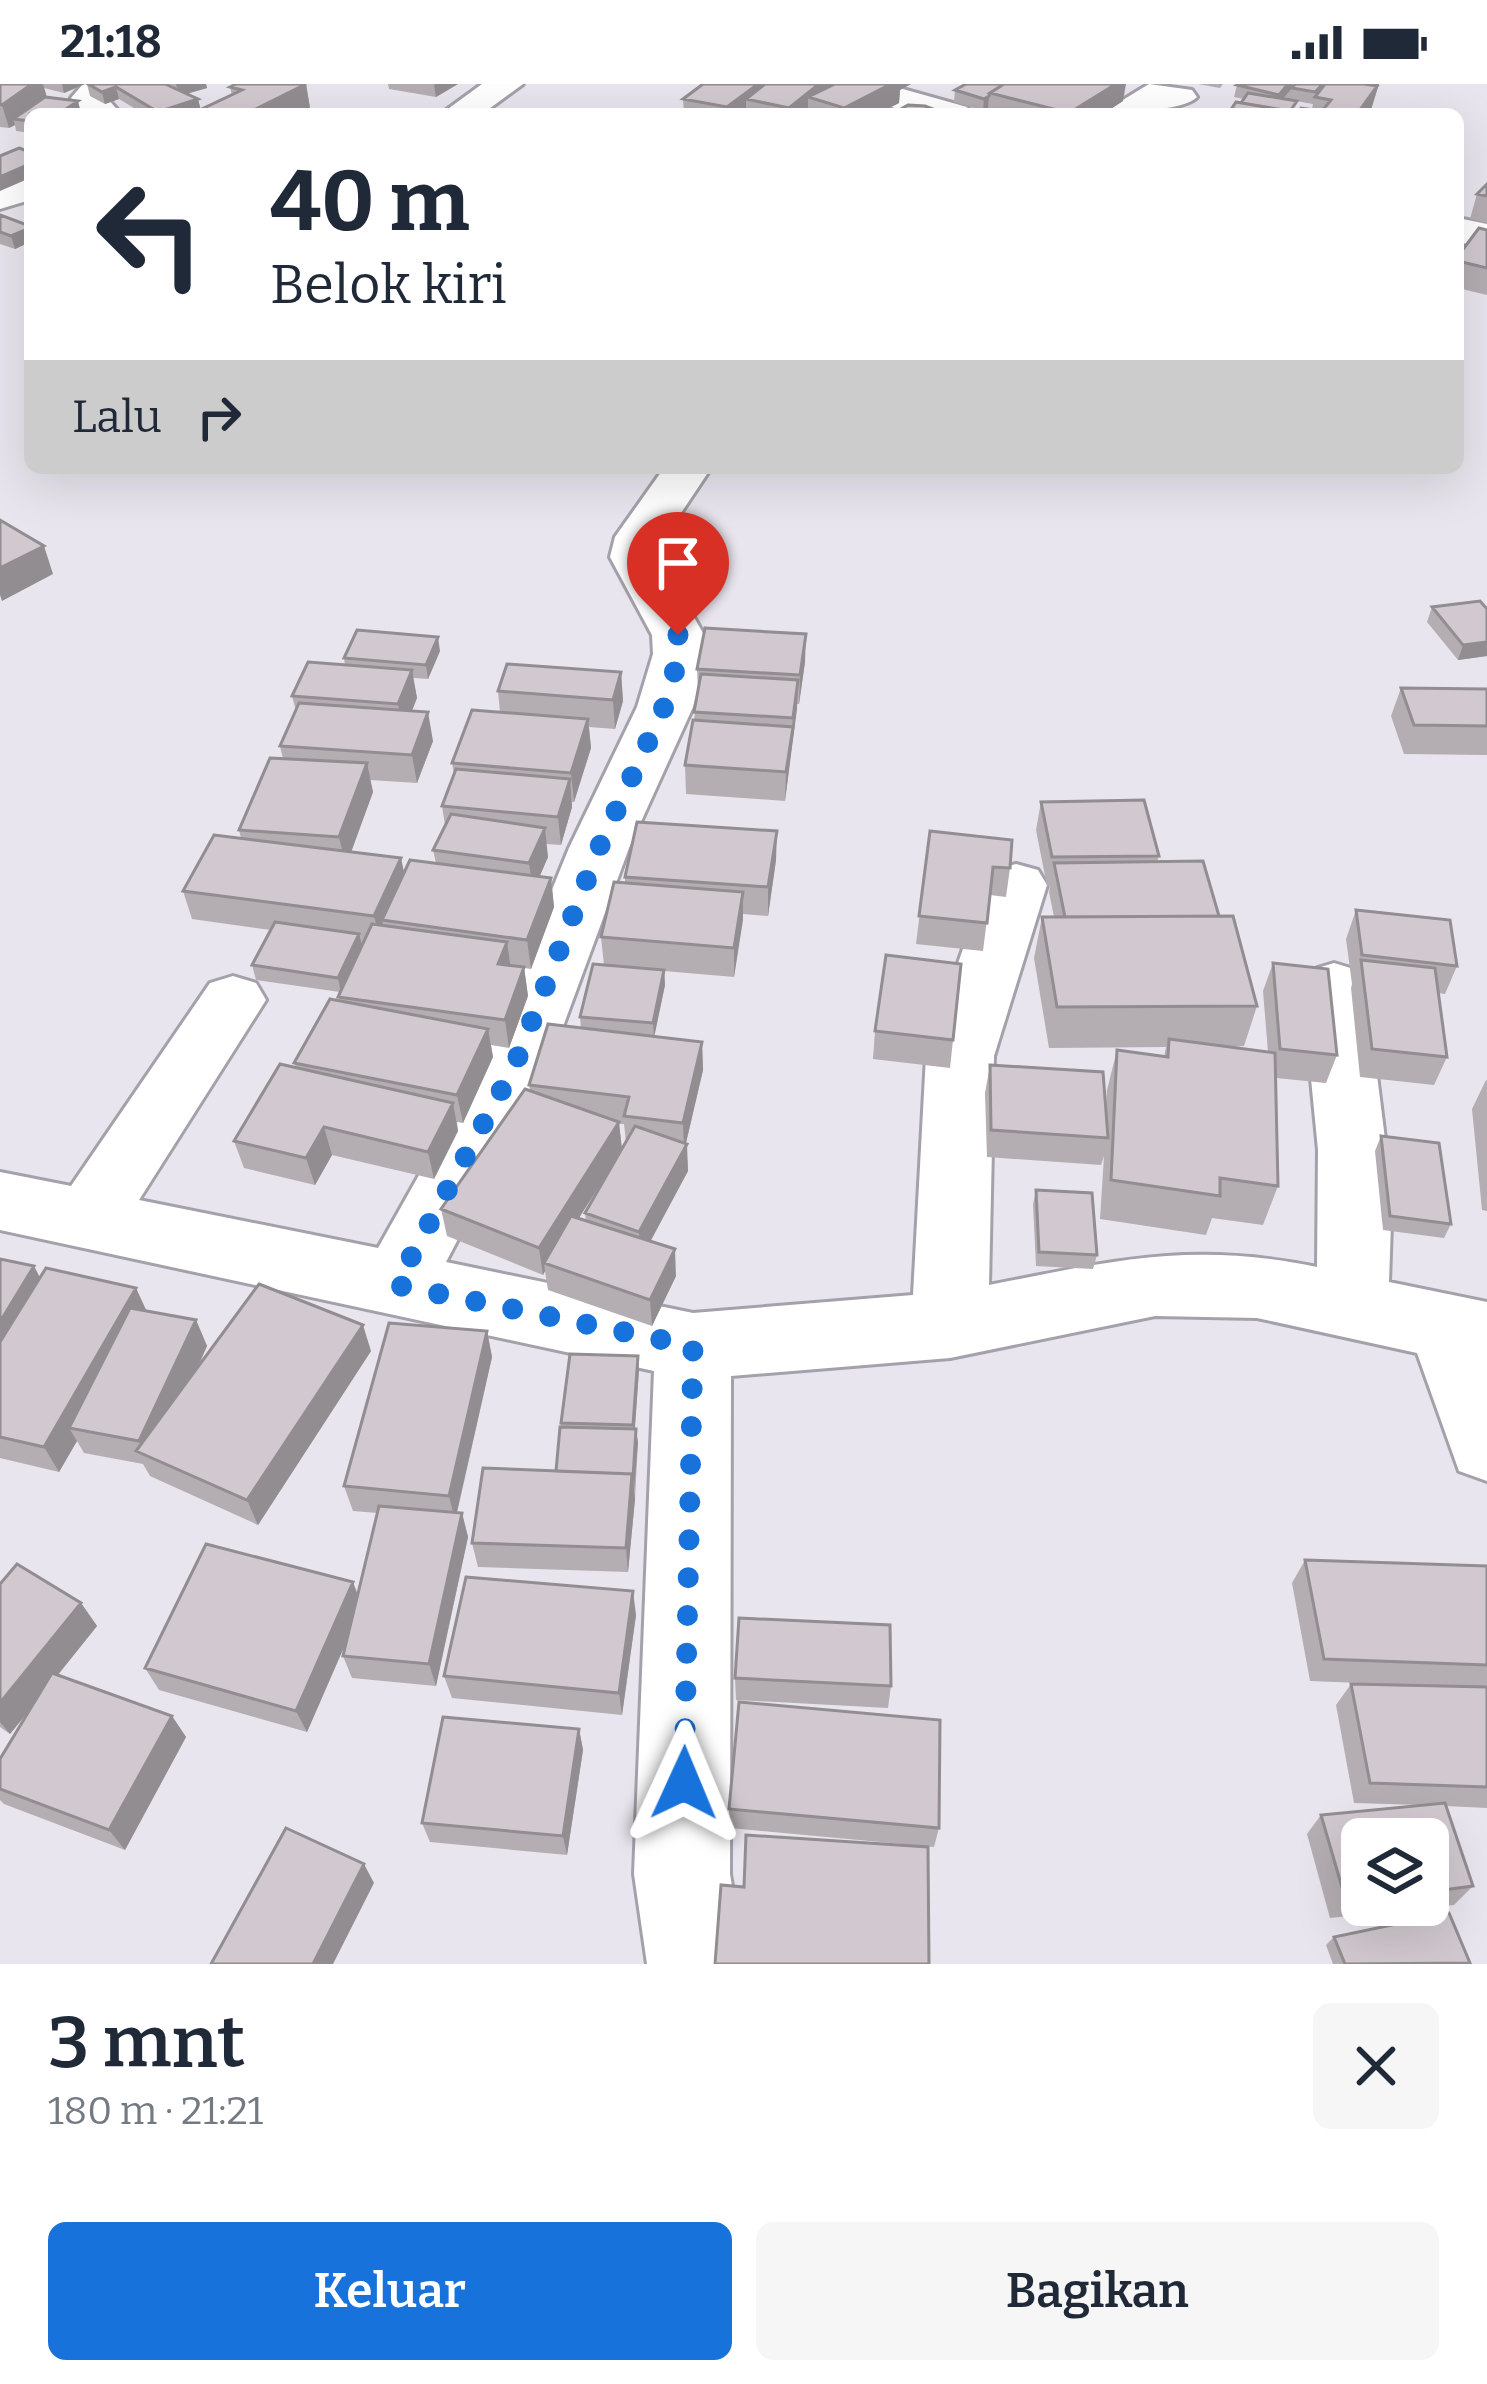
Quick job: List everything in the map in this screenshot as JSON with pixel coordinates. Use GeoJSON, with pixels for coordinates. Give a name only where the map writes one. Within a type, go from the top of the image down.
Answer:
{"type":"FeatureCollection","features":[{"type":"Feature","properties":{"kind":"street"},"geometry":{"type":"LineString","coordinates":[[98,108],[88,98],[102,84]]}},
{"type":"Feature","properties":{"kind":"street"},"geometry":{"type":"LineString","coordinates":[[468,108],[506,84]]}},
{"type":"Feature","properties":{"kind":"street"},"geometry":{"type":"LineString","coordinates":[[847,84],[914,91],[944,108]]}},
{"type":"Feature","properties":{"kind":"street"},"geometry":{"type":"LineString","coordinates":[[1127,108],[1150,94],[1180,98]]}},
{"type":"Feature","properties":{"kind":"street"},"geometry":{"type":"LineString","coordinates":[[396,1285],[514,1067],[599,848],[664,707],[680,653],[678,635],[635,557],[640,536],[684,474]]}},
{"type":"Feature","properties":{"kind":"street"},"geometry":{"type":"LineString","coordinates":[[950,1325],[960,1056],[1016,885]]}},
{"type":"Feature","properties":{"kind":"street"},"geometry":{"type":"LineString","coordinates":[[1334,987],[1356,1229],[1353,1286],[1345,1306]]}},
{"type":"Feature","properties":{"kind":"street"},"geometry":{"type":"LineString","coordinates":[[87,1221],[233,1000]]}},
{"type":"Feature","properties":{"kind":"street"},"geometry":{"type":"LineString","coordinates":[[0,1201],[693,1346],[950,1325],[1155,1284],[1257,1286],[1468,1332],[1487,1445]]}},
{"type":"Feature","properties":{"kind":"street"},"geometry":{"type":"LineString","coordinates":[[693,1346],[682,1874],[696,1964]]}},
{"type":"Feature","properties":{"kind":"building"},"geometry":{"type":"Polygon","coordinates":[[[0,84],[32,84],[2,105],[0,84]]]}},
{"type":"Feature","properties":{"kind":"building"},"geometry":{"type":"Polygon","coordinates":[[[88,84],[165,84],[198,99],[151,108],[116,87],[102,92],[88,84]]]}},
{"type":"Feature","properties":{"kind":"building"},"geometry":{"type":"Polygon","coordinates":[[[306,84],[258,108],[204,108],[242,90],[230,87],[306,84]]]}},
{"type":"Feature","properties":{"kind":"building"},"geometry":{"type":"Polygon","coordinates":[[[703,84],[758,84],[727,107],[683,99],[703,84]]]}},
{"type":"Feature","properties":{"kind":"building"},"geometry":{"type":"Polygon","coordinates":[[[765,84],[819,84],[789,108],[746,99],[765,84]]]}},
{"type":"Feature","properties":{"kind":"building"},"geometry":{"type":"Polygon","coordinates":[[[835,84],[891,84],[844,108],[808,97],[835,84]]]}},
{"type":"Feature","properties":{"kind":"building"},"geometry":{"type":"Polygon","coordinates":[[[966,84],[1004,84],[984,99],[955,90],[966,84]]]}},
{"type":"Feature","properties":{"kind":"building"},"geometry":{"type":"Polygon","coordinates":[[[1004,84],[1116,84],[1077,108],[1049,108],[990,93],[1004,84]]]}},
{"type":"Feature","properties":{"kind":"building"},"geometry":{"type":"Polygon","coordinates":[[[1239,84],[1288,84],[1279,95],[1239,84]]]}},
{"type":"Feature","properties":{"kind":"building"},"geometry":{"type":"Polygon","coordinates":[[[1323,84],[1315,92],[1292,88],[1323,84]]]}},
{"type":"Feature","properties":{"kind":"building"},"geometry":{"type":"Polygon","coordinates":[[[1325,84],[1377,86],[1361,108],[1324,108],[1331,100],[1315,97],[1325,84]]]}},
{"type":"Feature","properties":{"kind":"building"},"geometry":{"type":"Polygon","coordinates":[[[1248,93],[1297,101],[1292,108],[1241,103],[1248,93]]]}},
{"type":"Feature","properties":{"kind":"building"},"geometry":{"type":"Polygon","coordinates":[[[45,97],[78,101],[68,108],[29,108],[45,97]]]}},
{"type":"Feature","properties":{"kind":"building"},"geometry":{"type":"Polygon","coordinates":[[[1236,102],[1271,108],[1232,108],[1236,102]]]}},
{"type":"Feature","properties":{"kind":"building"},"geometry":{"type":"Polygon","coordinates":[[[24,150],[24,167],[0,177],[0,156],[24,150]]]}},
{"type":"Feature","properties":{"kind":"building"},"geometry":{"type":"Polygon","coordinates":[[[0,215],[24,224],[24,231],[11,236],[0,232],[0,215]]]}},
{"type":"Feature","properties":{"kind":"building"},"geometry":{"type":"Polygon","coordinates":[[[1479,228],[1487,230],[1487,268],[1464,262],[1464,248],[1479,228]]]}},
{"type":"Feature","properties":{"kind":"building"},"geometry":{"type":"Polygon","coordinates":[[[0,520],[44,546],[0,568],[0,520]]]}},
{"type":"Feature","properties":{"kind":"building"},"geometry":{"type":"Polygon","coordinates":[[[1480,601],[1487,609],[1487,642],[1463,645],[1432,607],[1480,601]]]}},
{"type":"Feature","properties":{"kind":"building"},"geometry":{"type":"Polygon","coordinates":[[[705,628],[806,634],[800,675],[697,669],[705,628]]]}},
{"type":"Feature","properties":{"kind":"building"},"geometry":{"type":"Polygon","coordinates":[[[357,630],[438,637],[426,665],[344,658],[357,630]]]}},
{"type":"Feature","properties":{"kind":"building"},"geometry":{"type":"Polygon","coordinates":[[[308,662],[412,670],[398,704],[292,696],[308,662]]]}},
{"type":"Feature","properties":{"kind":"building"},"geometry":{"type":"Polygon","coordinates":[[[507,664],[621,672],[613,700],[498,691],[507,664]]]}},
{"type":"Feature","properties":{"kind":"building"},"geometry":{"type":"Polygon","coordinates":[[[701,674],[798,680],[793,718],[694,712],[701,674]]]}},
{"type":"Feature","properties":{"kind":"building"},"geometry":{"type":"Polygon","coordinates":[[[1401,688],[1487,689],[1487,726],[1414,725],[1401,688]]]}},
{"type":"Feature","properties":{"kind":"building"},"geometry":{"type":"Polygon","coordinates":[[[299,703],[428,712],[412,755],[280,746],[299,703]]]}},
{"type":"Feature","properties":{"kind":"building"},"geometry":{"type":"Polygon","coordinates":[[[472,710],[588,719],[571,773],[452,763],[472,710]]]}},
{"type":"Feature","properties":{"kind":"building"},"geometry":{"type":"Polygon","coordinates":[[[693,720],[793,727],[786,772],[685,765],[693,720]]]}},
{"type":"Feature","properties":{"kind":"building"},"geometry":{"type":"Polygon","coordinates":[[[270,758],[367,763],[339,837],[239,830],[270,758]]]}},
{"type":"Feature","properties":{"kind":"building"},"geometry":{"type":"Polygon","coordinates":[[[456,769],[570,779],[558,817],[442,806],[456,769]]]}},
{"type":"Feature","properties":{"kind":"building"},"geometry":{"type":"Polygon","coordinates":[[[1144,800],[1159,856],[1052,857],[1041,802],[1144,800]]]}},
{"type":"Feature","properties":{"kind":"building"},"geometry":{"type":"Polygon","coordinates":[[[451,814],[545,828],[529,863],[433,850],[451,814]]]}},
{"type":"Feature","properties":{"kind":"building"},"geometry":{"type":"Polygon","coordinates":[[[637,822],[777,831],[768,887],[625,877],[637,822]]]}},
{"type":"Feature","properties":{"kind":"building"},"geometry":{"type":"Polygon","coordinates":[[[930,831],[1012,840],[1010,868],[993,867],[987,923],[919,916],[930,831]]]}},
{"type":"Feature","properties":{"kind":"building"},"geometry":{"type":"Polygon","coordinates":[[[214,835],[401,858],[374,916],[183,891],[214,835]]]}},
{"type":"Feature","properties":{"kind":"building"},"geometry":{"type":"Polygon","coordinates":[[[410,860],[551,878],[527,940],[382,920],[410,860]]]}},
{"type":"Feature","properties":{"kind":"building"},"geometry":{"type":"Polygon","coordinates":[[[1203,861],[1219,916],[1065,917],[1054,863],[1203,861]]]}},
{"type":"Feature","properties":{"kind":"building"},"geometry":{"type":"Polygon","coordinates":[[[614,882],[743,892],[734,948],[601,937],[614,882]]]}},
{"type":"Feature","properties":{"kind":"building"},"geometry":{"type":"Polygon","coordinates":[[[1356,910],[1450,920],[1457,966],[1362,955],[1356,910]]]}},
{"type":"Feature","properties":{"kind":"building"},"geometry":{"type":"Polygon","coordinates":[[[1233,916],[1257,1006],[1057,1007],[1042,917],[1233,916]]]}},
{"type":"Feature","properties":{"kind":"building"},"geometry":{"type":"Polygon","coordinates":[[[275,922],[359,934],[338,978],[252,965],[275,922]]]}},
{"type":"Feature","properties":{"kind":"building"},"geometry":{"type":"Polygon","coordinates":[[[372,924],[507,942],[498,964],[524,967],[505,1020],[338,997],[372,924]]]}},
{"type":"Feature","properties":{"kind":"building"},"geometry":{"type":"Polygon","coordinates":[[[886,955],[961,964],[953,1040],[875,1031],[886,955]]]}},
{"type":"Feature","properties":{"kind":"building"},"geometry":{"type":"Polygon","coordinates":[[[1361,960],[1435,968],[1447,1057],[1372,1049],[1361,960]]]}},
{"type":"Feature","properties":{"kind":"building"},"geometry":{"type":"Polygon","coordinates":[[[1273,963],[1328,969],[1337,1055],[1280,1049],[1273,963]]]}},
{"type":"Feature","properties":{"kind":"building"},"geometry":{"type":"Polygon","coordinates":[[[593,964],[664,970],[653,1023],[580,1017],[593,964]]]}},
{"type":"Feature","properties":{"kind":"building"},"geometry":{"type":"Polygon","coordinates":[[[330,999],[488,1029],[457,1095],[294,1063],[330,999]]]}},
{"type":"Feature","properties":{"kind":"building"},"geometry":{"type":"Polygon","coordinates":[[[548,1024],[702,1042],[683,1123],[624,1116],[629,1097],[529,1085],[548,1024]]]}},
{"type":"Feature","properties":{"kind":"building"},"geometry":{"type":"Polygon","coordinates":[[[1169,1039],[1275,1053],[1278,1186],[1220,1178],[1220,1196],[1111,1180],[1117,1050],[1168,1057],[1169,1039]]]}},
{"type":"Feature","properties":{"kind":"building"},"geometry":{"type":"Polygon","coordinates":[[[280,1064],[453,1103],[428,1152],[324,1127],[306,1158],[234,1141],[280,1064]]]}},
{"type":"Feature","properties":{"kind":"building"},"geometry":{"type":"Polygon","coordinates":[[[990,1065],[1103,1072],[1108,1138],[991,1130],[990,1065]]]}},
{"type":"Feature","properties":{"kind":"building"},"geometry":{"type":"Polygon","coordinates":[[[525,1089],[619,1122],[539,1248],[441,1209],[525,1089]]]}},
{"type":"Feature","properties":{"kind":"building"},"geometry":{"type":"Polygon","coordinates":[[[635,1126],[687,1144],[639,1232],[585,1213],[635,1126]]]}},
{"type":"Feature","properties":{"kind":"building"},"geometry":{"type":"Polygon","coordinates":[[[1381,1136],[1439,1143],[1451,1224],[1390,1216],[1381,1136]]]}},
{"type":"Feature","properties":{"kind":"building"},"geometry":{"type":"Polygon","coordinates":[[[1036,1190],[1092,1193],[1097,1255],[1039,1252],[1036,1190]]]}},
{"type":"Feature","properties":{"kind":"building"},"geometry":{"type":"Polygon","coordinates":[[[571,1216],[675,1249],[650,1300],[544,1263],[571,1216]]]}},
{"type":"Feature","properties":{"kind":"building"},"geometry":{"type":"Polygon","coordinates":[[[0,1259],[34,1266],[0,1322],[0,1259]]]}},
{"type":"Feature","properties":{"kind":"building"},"geometry":{"type":"Polygon","coordinates":[[[46,1268],[136,1288],[44,1447],[0,1437],[0,1342],[46,1268]]]}},
{"type":"Feature","properties":{"kind":"building"},"geometry":{"type":"Polygon","coordinates":[[[259,1284],[363,1325],[247,1500],[136,1451],[259,1284]]]}},
{"type":"Feature","properties":{"kind":"building"},"geometry":{"type":"Polygon","coordinates":[[[130,1308],[196,1320],[139,1441],[69,1428],[130,1308]]]}},
{"type":"Feature","properties":{"kind":"building"},"geometry":{"type":"Polygon","coordinates":[[[389,1323],[487,1331],[449,1496],[344,1486],[389,1323]]]}},
{"type":"Feature","properties":{"kind":"building"},"geometry":{"type":"Polygon","coordinates":[[[570,1354],[638,1356],[633,1425],[561,1423],[570,1354]]]}},
{"type":"Feature","properties":{"kind":"building"},"geometry":{"type":"Polygon","coordinates":[[[560,1427],[636,1429],[633,1478],[632,1474],[556,1471],[560,1427]]]}},
{"type":"Feature","properties":{"kind":"building"},"geometry":{"type":"Polygon","coordinates":[[[483,1468],[632,1474],[626,1548],[472,1543],[483,1468]]]}},
{"type":"Feature","properties":{"kind":"building"},"geometry":{"type":"Polygon","coordinates":[[[379,1506],[462,1513],[429,1664],[343,1656],[379,1506]]]}},
{"type":"Feature","properties":{"kind":"building"},"geometry":{"type":"Polygon","coordinates":[[[206,1544],[353,1582],[296,1711],[145,1668],[206,1544]]]}},
{"type":"Feature","properties":{"kind":"building"},"geometry":{"type":"Polygon","coordinates":[[[1305,1560],[1487,1566],[1487,1665],[1324,1659],[1305,1560]]]}},
{"type":"Feature","properties":{"kind":"building"},"geometry":{"type":"Polygon","coordinates":[[[17,1564],[81,1603],[0,1703],[0,1584],[17,1564]]]}},
{"type":"Feature","properties":{"kind":"building"},"geometry":{"type":"Polygon","coordinates":[[[466,1577],[633,1591],[619,1693],[444,1676],[466,1577]]]}},
{"type":"Feature","properties":{"kind":"building"},"geometry":{"type":"Polygon","coordinates":[[[739,1618],[890,1625],[891,1686],[735,1678],[739,1618]]]}},
{"type":"Feature","properties":{"kind":"building"},"geometry":{"type":"Polygon","coordinates":[[[52,1673],[172,1716],[109,1830],[0,1789],[0,1759],[52,1673]]]}},
{"type":"Feature","properties":{"kind":"building"},"geometry":{"type":"Polygon","coordinates":[[[1351,1684],[1487,1687],[1487,1787],[1370,1783],[1351,1684]]]}},
{"type":"Feature","properties":{"kind":"building"},"geometry":{"type":"Polygon","coordinates":[[[739,1702],[940,1720],[939,1828],[729,1809],[739,1702]]]}},
{"type":"Feature","properties":{"kind":"building"},"geometry":{"type":"Polygon","coordinates":[[[443,1717],[579,1729],[563,1836],[422,1823],[443,1717]]]}},
{"type":"Feature","properties":{"kind":"building"},"geometry":{"type":"Polygon","coordinates":[[[1445,1803],[1473,1886],[1449,1889],[1449,1818],[1341,1818],[1341,1884],[1321,1815],[1445,1803]]]}},
{"type":"Feature","properties":{"kind":"building"},"geometry":{"type":"Polygon","coordinates":[[[286,1828],[364,1864],[313,1964],[211,1964],[286,1828]]]}},
{"type":"Feature","properties":{"kind":"building"},"geometry":{"type":"Polygon","coordinates":[[[746,1835],[928,1847],[929,1964],[715,1964],[721,1885],[744,1887],[746,1835]]]}},
{"type":"Feature","properties":{"kind":"building"},"geometry":{"type":"Polygon","coordinates":[[[1449,1913],[1470,1963],[1345,1964],[1334,1937],[1387,1926],[1449,1926],[1449,1913]]]}},
{"type":"Feature","properties":{"kind":"route"},"geometry":{"type":"LineString","coordinates":[[678,635],[680,653],[664,707],[599,848],[514,1067],[396,1285],[693,1346],[684,1783]]}}]}
